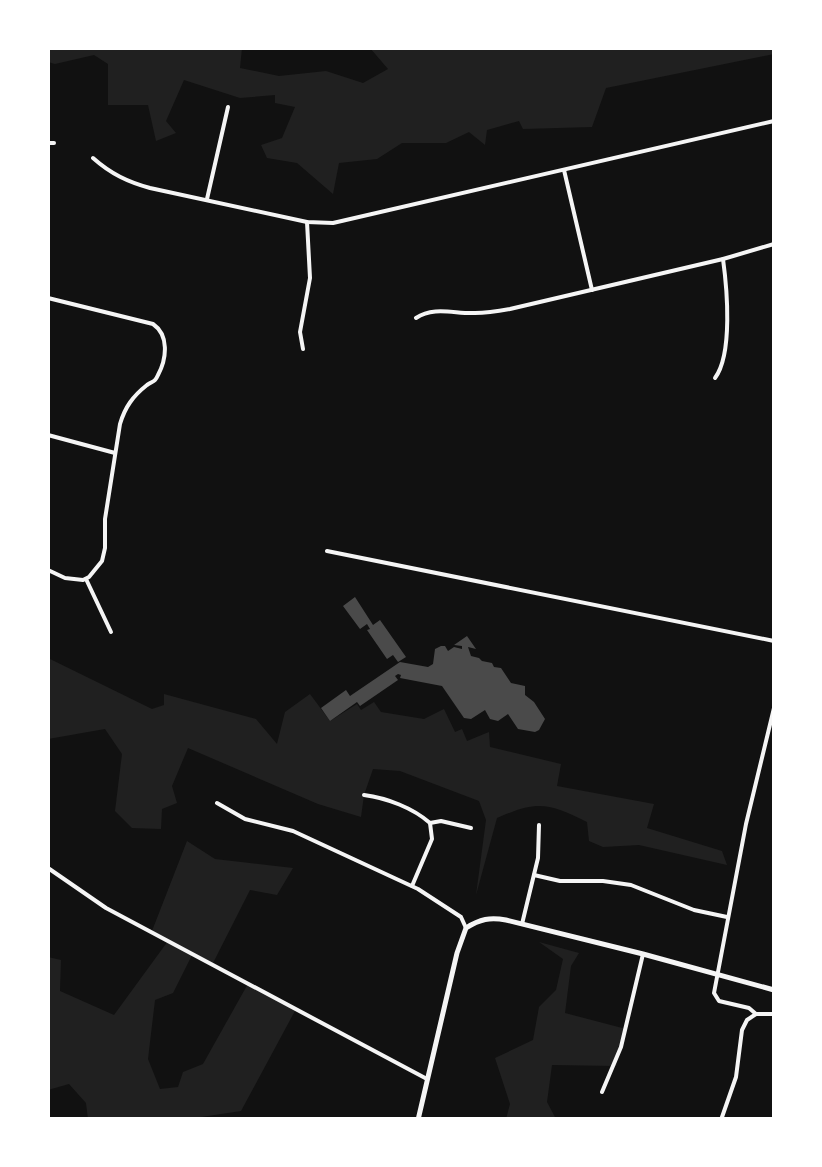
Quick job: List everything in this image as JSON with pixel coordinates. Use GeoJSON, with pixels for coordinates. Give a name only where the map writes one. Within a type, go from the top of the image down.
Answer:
{"type":"FeatureCollection","features":[{"type":"Feature","properties":{"kind":"main road"},"geometry":{"type":"LineString","coordinates":[[418,1120],[457,953],[466,928],[487,918],[643,954],[774,990]]}},
{"type":"Feature","properties":{"kind":"street"},"geometry":{"type":"LineString","coordinates":[[207,199],[228,107]]}},
{"type":"Feature","properties":{"kind":"street"},"geometry":{"type":"LineString","coordinates":[[93,158],[128,182],[150,188],[306,222],[346,221],[774,121]]}},
{"type":"Feature","properties":{"kind":"street"},"geometry":{"type":"LineString","coordinates":[[564,170],[592,290]]}},
{"type":"Feature","properties":{"kind":"street"},"geometry":{"type":"LineString","coordinates":[[303,349],[300,332],[310,278],[306,222]]}},
{"type":"Feature","properties":{"kind":"street"},"geometry":{"type":"LineString","coordinates":[[416,318],[436,310],[493,312],[774,244]]}},
{"type":"Feature","properties":{"kind":"street"},"geometry":{"type":"LineString","coordinates":[[715,378],[725,358],[727,296],[723,259]]}},
{"type":"Feature","properties":{"kind":"street"},"geometry":{"type":"LineString","coordinates":[[48,298],[153,324],[165,341],[160,372],[124,409],[105,519],[104,555],[99,566],[86,579],[65,578],[48,570]]}},
{"type":"Feature","properties":{"kind":"street"},"geometry":{"type":"LineString","coordinates":[[48,434],[115,452]]}},
{"type":"Feature","properties":{"kind":"street"},"geometry":{"type":"LineString","coordinates":[[327,551],[774,641]]}},
{"type":"Feature","properties":{"kind":"street"},"geometry":{"type":"LineString","coordinates":[[86,579],[111,632]]}},
{"type":"Feature","properties":{"kind":"street"},"geometry":{"type":"LineString","coordinates":[[756,1014],[716,998],[717,973],[774,708]]}},
{"type":"Feature","properties":{"kind":"street"},"geometry":{"type":"LineString","coordinates":[[364,795],[381,797],[430,823],[432,840],[412,886]]}},
{"type":"Feature","properties":{"kind":"street"},"geometry":{"type":"LineString","coordinates":[[217,803],[245,819],[294,830],[412,886],[447,906],[466,928]]}},
{"type":"Feature","properties":{"kind":"street"},"geometry":{"type":"LineString","coordinates":[[430,823],[471,828]]}},
{"type":"Feature","properties":{"kind":"street"},"geometry":{"type":"LineString","coordinates":[[522,924],[538,852],[539,825]]}},
{"type":"Feature","properties":{"kind":"street"},"geometry":{"type":"LineString","coordinates":[[48,868],[106,908],[428,1079]]}},
{"type":"Feature","properties":{"kind":"street"},"geometry":{"type":"LineString","coordinates":[[534,875],[560,881],[631,885],[694,910],[727,918]]}},
{"type":"Feature","properties":{"kind":"street"},"geometry":{"type":"LineString","coordinates":[[602,1092],[620,1048],[643,954]]}},
{"type":"Feature","properties":{"kind":"street"},"geometry":{"type":"LineString","coordinates":[[721,1120],[736,1077],[744,1026],[756,1014],[774,1014]]}},
{"type":"Feature","properties":{"kind":"shaded area"},"geometry":{"type":"Polygon","coordinates":[[[48,48],[242,48],[240,68],[279,76],[326,71],[363,83],[388,69],[370,48],[774,48],[774,54],[606,88],[592,127],[523,129],[519,121],[487,130],[485,145],[469,132],[446,143],[402,143],[377,159],[339,163],[333,194],[297,163],[267,158],[261,145],[282,138],[295,107],[275,103],[275,95],[240,98],[184,80],[166,121],[176,133],[156,141],[148,105],[108,105],[108,64],[94,55],[55,64],[48,62],[48,48]]]}},
{"type":"Feature","properties":{"kind":"shaded area"},"geometry":{"type":"Polygon","coordinates":[[[48,658],[152,709],[164,705],[164,694],[256,719],[277,744],[285,712],[310,694],[330,721],[357,704],[361,710],[374,702],[381,712],[424,719],[444,709],[455,732],[462,729],[467,741],[489,732],[490,747],[561,764],[557,786],[654,804],[647,828],[722,851],[727,865],[639,845],[603,847],[589,841],[587,822],[552,808],[533,806],[497,818],[476,895],[486,820],[479,801],[400,771],[373,769],[361,817],[318,804],[188,748],[172,786],[177,803],[162,809],[161,829],[132,828],[115,811],[122,754],[105,729],[48,739],[48,658]]]}},
{"type":"Feature","properties":{"kind":"shaded area"},"geometry":{"type":"Polygon","coordinates":[[[187,841],[215,859],[293,868],[277,895],[250,890],[213,963],[193,953],[173,993],[155,1000],[148,1059],[160,1089],[178,1087],[183,1072],[203,1064],[249,982],[296,1009],[241,1111],[188,1119],[88,1119],[86,1103],[69,1084],[48,1090],[48,957],[61,960],[60,991],[114,1015],[168,941],[152,931],[187,841]]]}},
{"type":"Feature","properties":{"kind":"shaded area"},"geometry":{"type":"Polygon","coordinates":[[[539,942],[579,953],[571,966],[565,1013],[626,1029],[616,1066],[552,1065],[547,1102],[556,1119],[506,1119],[510,1104],[495,1058],[533,1040],[539,1007],[556,990],[563,959],[539,942]]]}},
{"type":"Feature","properties":{"kind":"building"},"geometry":{"type":"Polygon","coordinates":[[[355,597],[373,625],[380,620],[406,657],[398,662],[393,655],[387,659],[367,624],[360,629],[343,606],[355,597]]]}},
{"type":"Feature","properties":{"kind":"building"},"geometry":{"type":"Polygon","coordinates":[[[467,636],[476,649],[468,647],[471,656],[501,668],[511,683],[525,686],[525,695],[545,719],[539,730],[518,729],[508,714],[498,721],[490,719],[485,710],[471,719],[464,718],[442,686],[400,678],[398,674],[398,680],[330,721],[321,708],[346,690],[350,696],[400,662],[428,667],[433,664],[435,649],[462,649],[454,645],[467,636]]]}}]}
